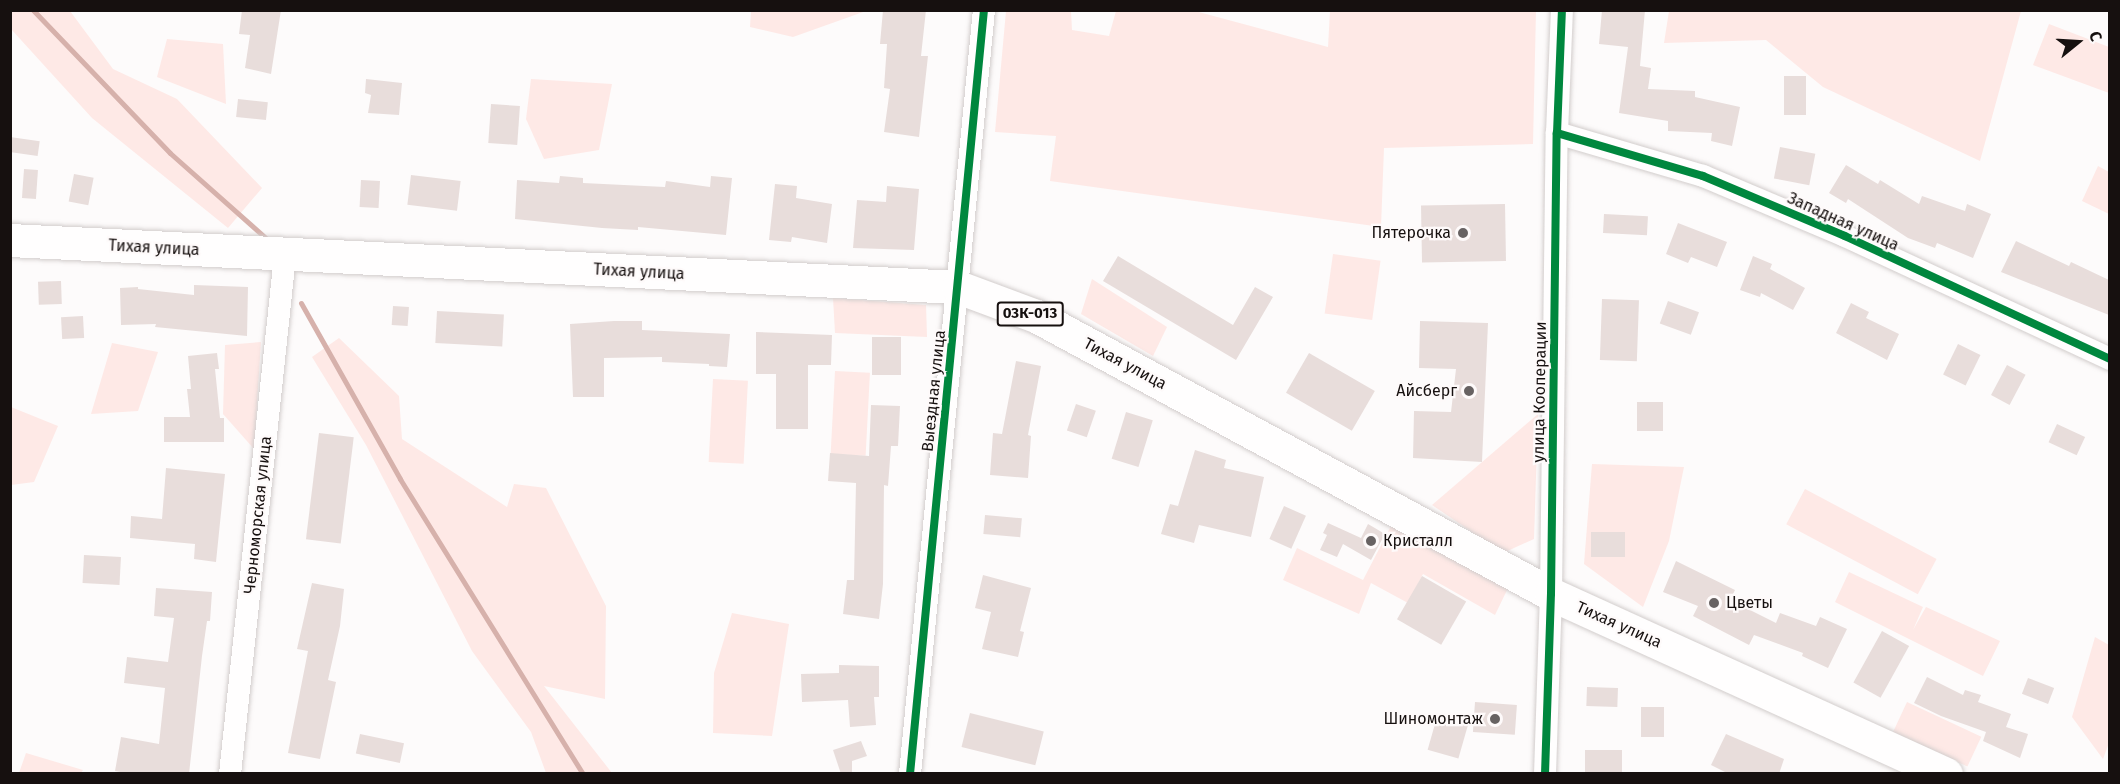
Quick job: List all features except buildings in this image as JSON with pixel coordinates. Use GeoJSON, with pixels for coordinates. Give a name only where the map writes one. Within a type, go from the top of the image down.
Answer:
{"type":"FeatureCollection","features":[{"type":"Feature","properties":{"kind":"main road","name":"Тихая улица"},"geometry":{"type":"LineString","coordinates":[[10,240],[285,256],[958,287],[1036,316],[1551,594],[1946,774]]}},
{"type":"Feature","properties":{"kind":"street","name":"Выездная улица"},"geometry":{"type":"LineString","coordinates":[[910,774],[984,10]]}},
{"type":"Feature","properties":{"kind":"street","name":"улица Кооперации"},"geometry":{"type":"LineString","coordinates":[[1545,774],[1551,594],[1557,133],[1562,10]]}},
{"type":"Feature","properties":{"kind":"street","name":"Западная улица"},"geometry":{"type":"LineString","coordinates":[[1557,133],[1703,176],[1845,236],[2109,359]]}},
{"type":"Feature","properties":{"kind":"street","name":"Черноморская улица"},"geometry":{"type":"LineString","coordinates":[[230,774],[285,256]]}},
{"type":"Feature","properties":{"kind":"shaded area"},"geometry":{"type":"Polygon","coordinates":[[[751,10],[866,11],[793,37],[750,27],[751,10]]]}},
{"type":"Feature","properties":{"kind":"shaded area"},"geometry":{"type":"Polygon","coordinates":[[[1669,10],[2021,11],[1980,161],[1823,87],[1766,40],[1664,43],[1669,10]]]}},
{"type":"Feature","properties":{"kind":"shaded area"},"geometry":{"type":"Polygon","coordinates":[[[10,11],[70,11],[113,69],[177,99],[262,188],[228,228],[92,118],[11,29],[10,11]]]}},
{"type":"Feature","properties":{"kind":"shaded area"},"geometry":{"type":"Polygon","coordinates":[[[1006,11],[1071,11],[1072,30],[1109,36],[1116,11],[1195,11],[1328,47],[1330,11],[1536,11],[1533,144],[1384,148],[1381,227],[1050,181],[1056,136],[995,132],[1006,11]]]}},
{"type":"Feature","properties":{"kind":"shaded area"},"geometry":{"type":"Polygon","coordinates":[[[2049,24],[2109,47],[2109,93],[2033,65],[2049,24]]]}},
{"type":"Feature","properties":{"kind":"shaded area"},"geometry":{"type":"Polygon","coordinates":[[[167,39],[223,44],[226,104],[157,77],[167,39]]]}},
{"type":"Feature","properties":{"kind":"shaded area"},"geometry":{"type":"Polygon","coordinates":[[[531,79],[612,84],[599,150],[544,159],[526,119],[531,79]]]}},
{"type":"Feature","properties":{"kind":"shaded area"},"geometry":{"type":"Polygon","coordinates":[[[2098,166],[2109,172],[2109,214],[2082,201],[2098,166]]]}},
{"type":"Feature","properties":{"kind":"shaded area"},"geometry":{"type":"Polygon","coordinates":[[[1333,254],[1381,261],[1372,320],[1325,313],[1333,254]]]}},
{"type":"Feature","properties":{"kind":"shaded area"},"geometry":{"type":"Polygon","coordinates":[[[1092,279],[1167,327],[1153,356],[1081,314],[1092,279]]]}},
{"type":"Feature","properties":{"kind":"shaded area"},"geometry":{"type":"Polygon","coordinates":[[[833,298],[926,305],[927,337],[835,333],[833,298]]]}},
{"type":"Feature","properties":{"kind":"shaded area"},"geometry":{"type":"Polygon","coordinates":[[[339,338],[399,396],[402,439],[507,507],[514,484],[546,488],[606,606],[605,699],[544,686],[612,773],[546,773],[531,732],[472,651],[366,445],[312,357],[339,338]]]}},
{"type":"Feature","properties":{"kind":"shaded area"},"geometry":{"type":"Polygon","coordinates":[[[261,342],[254,449],[223,414],[225,345],[261,342]]]}},
{"type":"Feature","properties":{"kind":"shaded area"},"geometry":{"type":"Polygon","coordinates":[[[112,343],[158,352],[138,411],[91,414],[112,343]]]}},
{"type":"Feature","properties":{"kind":"shaded area"},"geometry":{"type":"Polygon","coordinates":[[[835,371],[870,373],[866,456],[831,454],[835,371]]]}},
{"type":"Feature","properties":{"kind":"shaded area"},"geometry":{"type":"Polygon","coordinates":[[[713,379],[748,381],[744,464],[709,462],[713,379]]]}},
{"type":"Feature","properties":{"kind":"shaded area"},"geometry":{"type":"Polygon","coordinates":[[[11,407],[58,426],[34,482],[11,485],[11,407]]]}},
{"type":"Feature","properties":{"kind":"shaded area"},"geometry":{"type":"Polygon","coordinates":[[[1538,414],[1534,539],[1503,553],[1432,505],[1538,414]]]}},
{"type":"Feature","properties":{"kind":"shaded area"},"geometry":{"type":"Polygon","coordinates":[[[1592,464],[1684,467],[1669,541],[1643,607],[1584,564],[1592,464]]]}},
{"type":"Feature","properties":{"kind":"shaded area"},"geometry":{"type":"Polygon","coordinates":[[[1805,489],[1937,559],[1918,594],[1786,524],[1805,489]]]}},
{"type":"Feature","properties":{"kind":"shaded area"},"geometry":{"type":"Polygon","coordinates":[[[1391,526],[1509,586],[1495,615],[1423,574],[1408,603],[1371,583],[1359,614],[1283,580],[1297,548],[1363,580],[1391,526]]]}},
{"type":"Feature","properties":{"kind":"shaded area"},"geometry":{"type":"Polygon","coordinates":[[[1849,572],[1923,607],[1913,630],[1926,607],[2000,641],[1983,676],[1835,602],[1849,572]]]}},
{"type":"Feature","properties":{"kind":"shaded area"},"geometry":{"type":"Polygon","coordinates":[[[732,613],[789,624],[772,736],[713,733],[714,673],[732,613]]]}},
{"type":"Feature","properties":{"kind":"shaded area"},"geometry":{"type":"Polygon","coordinates":[[[2095,637],[2109,645],[2109,743],[2103,759],[2072,717],[2095,637]]]}},
{"type":"Feature","properties":{"kind":"shaded area"},"geometry":{"type":"Polygon","coordinates":[[[1907,702],[1981,737],[1967,767],[1893,732],[1907,702]]]}},
{"type":"Feature","properties":{"kind":"shaded area"},"geometry":{"type":"Polygon","coordinates":[[[26,753],[83,770],[81,773],[19,773],[26,753]]]}},
{"type":"Feature","properties":{"kind":"waterway"},"geometry":{"type":"LineString","coordinates":[[33,10],[170,153],[267,239]]}},
{"type":"Feature","properties":{"kind":"waterway"},"geometry":{"type":"LineString","coordinates":[[301,303],[400,479],[583,774]]}},
{"type":"Feature","properties":{"kind":"cycle path"},"geometry":{"type":"LineString","coordinates":[[910,774],[984,10]]}},
{"type":"Feature","properties":{"kind":"cycle path"},"geometry":{"type":"LineString","coordinates":[[1545,774],[1551,594],[1557,133],[1562,10]]}},
{"type":"Feature","properties":{"kind":"cycle path"},"geometry":{"type":"LineString","coordinates":[[1557,133],[1703,176],[1845,236],[2110,359]]}},
{"type":"Feature","properties":{"kind":"place","name":"Пятерочка"},"geometry":{"type":"Point","coordinates":[1463,233]}},
{"type":"Feature","properties":{"kind":"place","name":"Айсберг"},"geometry":{"type":"Point","coordinates":[1469,391]}},
{"type":"Feature","properties":{"kind":"place","name":"Кристалл"},"geometry":{"type":"Point","coordinates":[1371,541]}},
{"type":"Feature","properties":{"kind":"place","name":"Цветы"},"geometry":{"type":"Point","coordinates":[1714,603]}},
{"type":"Feature","properties":{"kind":"place","name":"Шиномонтаж"},"geometry":{"type":"Point","coordinates":[1495,719]}}]}
